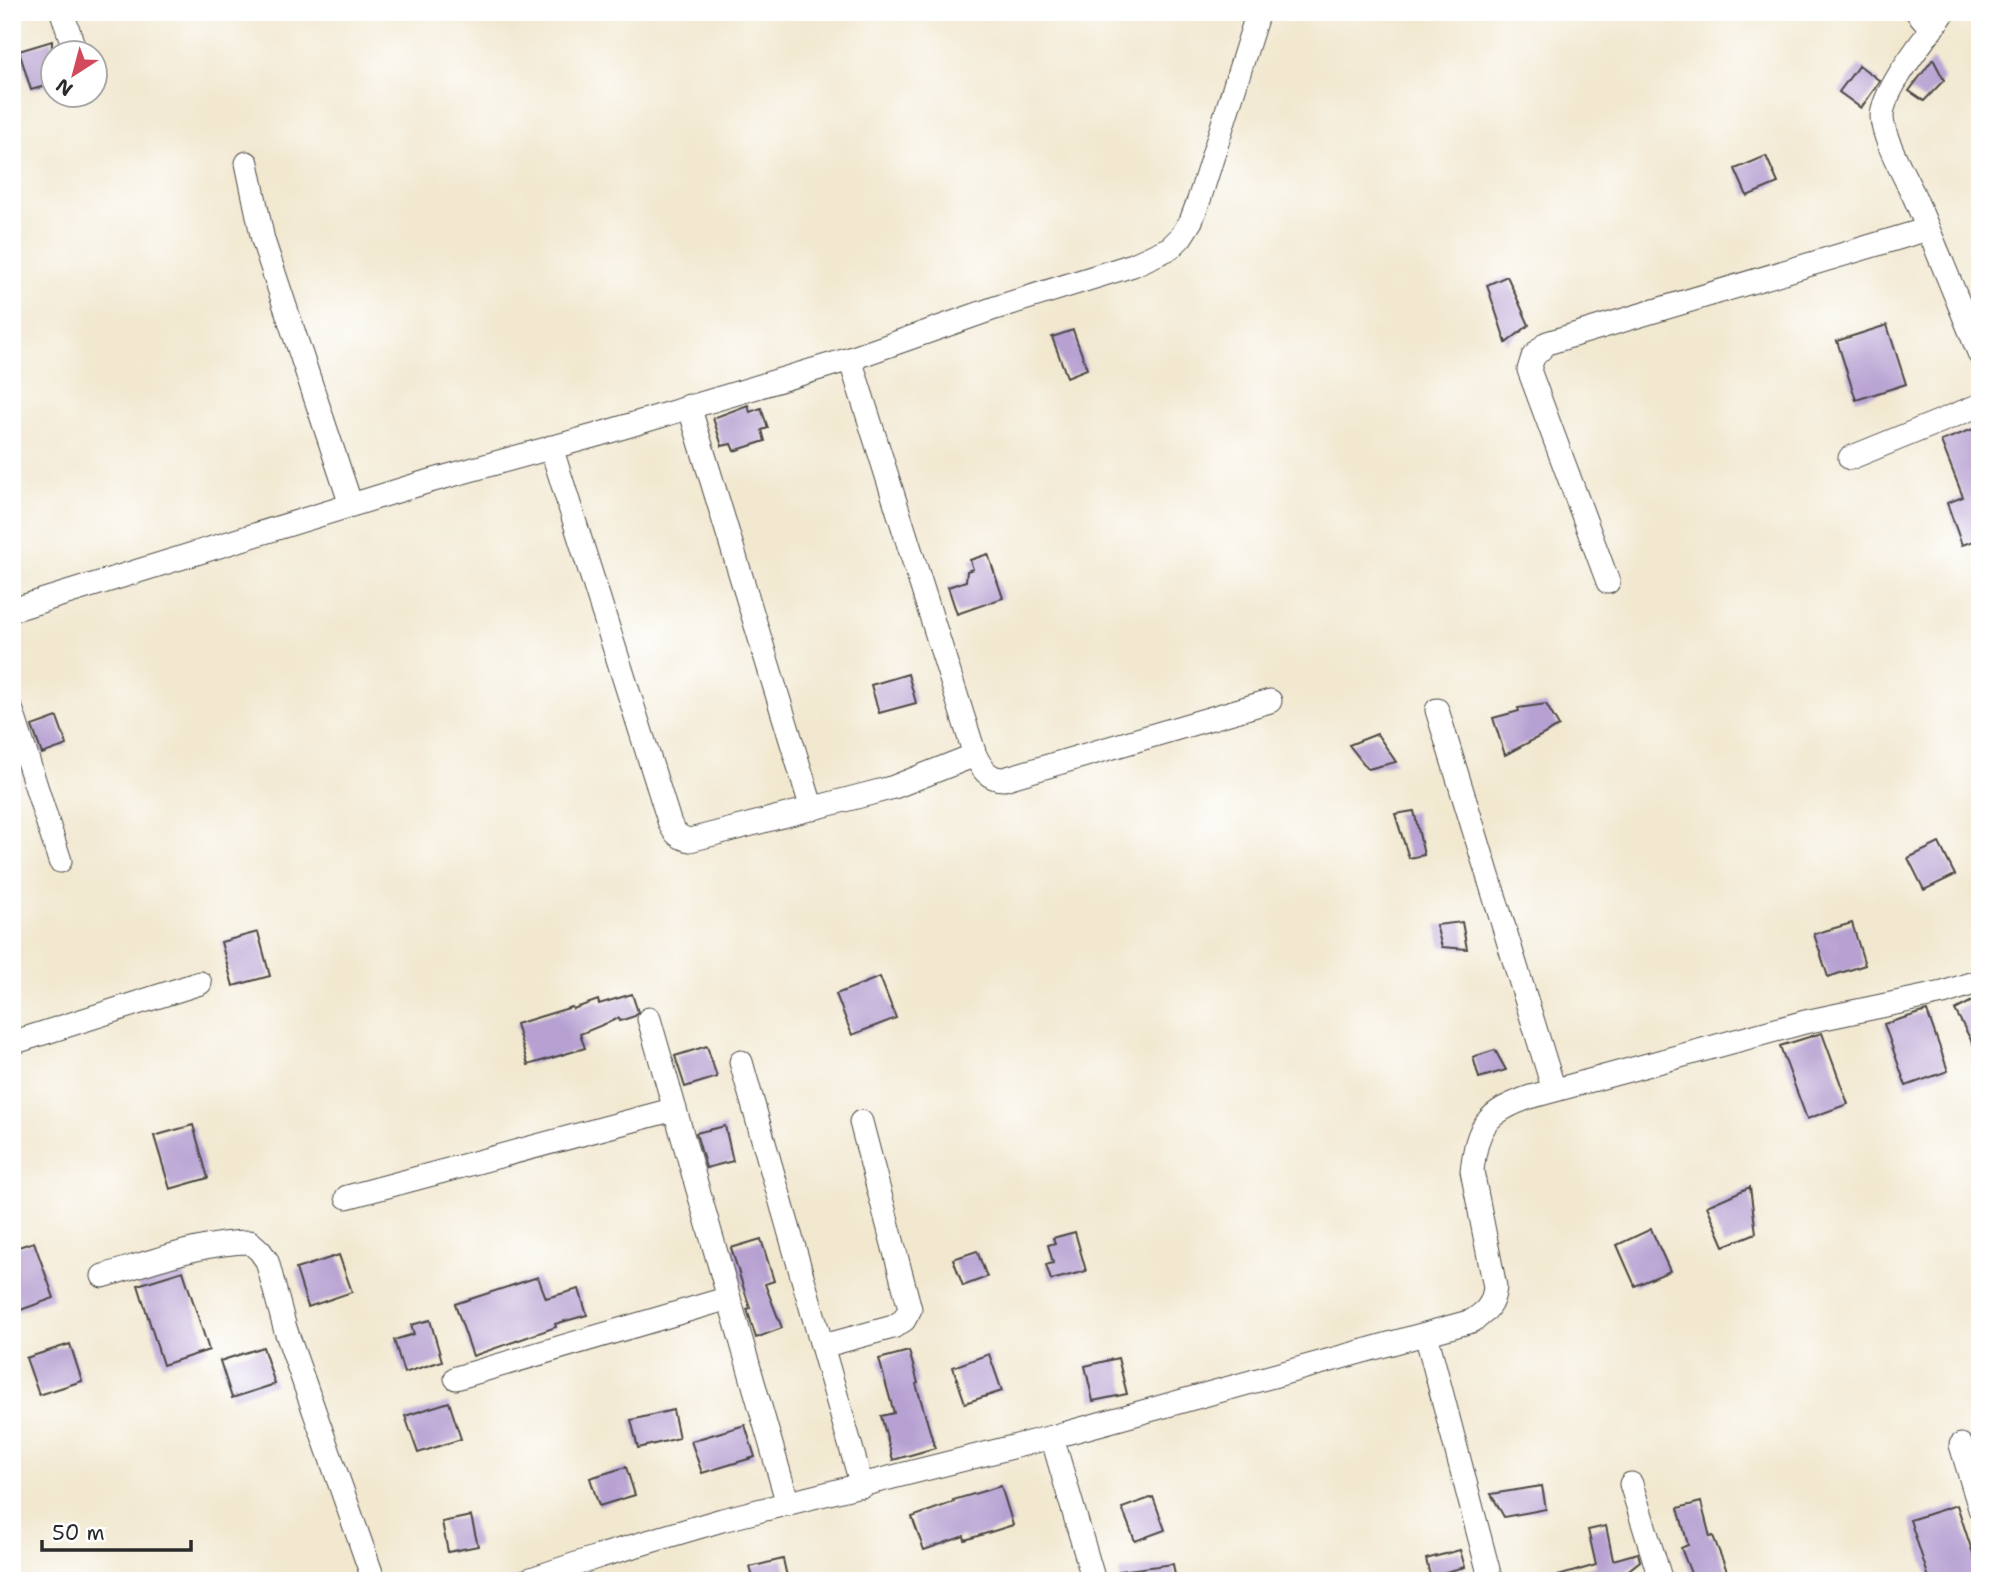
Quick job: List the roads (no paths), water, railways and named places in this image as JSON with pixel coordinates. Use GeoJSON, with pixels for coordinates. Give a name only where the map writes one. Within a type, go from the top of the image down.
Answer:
{"type":"FeatureCollection","features":[{"type":"Feature","properties":{"kind":"street"},"geometry":{"type":"LineString","coordinates":[[62,12],[71,38]]}},
{"type":"Feature","properties":{"kind":"street"},"geometry":{"type":"LineString","coordinates":[[12,610],[351,505],[850,359],[995,308],[1133,265],[1170,248],[1191,221],[1199,200],[1258,12]]}},
{"type":"Feature","properties":{"kind":"street"},"geometry":{"type":"LineString","coordinates":[[1931,18],[1892,86],[1882,117],[1892,149],[1980,355]]}},
{"type":"Feature","properties":{"kind":"street"},"geometry":{"type":"LineString","coordinates":[[247,163],[263,240],[351,505]]}},
{"type":"Feature","properties":{"kind":"street"},"geometry":{"type":"LineString","coordinates":[[1608,582],[1529,370],[1536,353],[1548,343],[1928,229]]}},
{"type":"Feature","properties":{"kind":"street"},"geometry":{"type":"LineString","coordinates":[[850,359],[975,755],[990,777],[1004,779],[1270,701]]}},
{"type":"Feature","properties":{"kind":"street"},"geometry":{"type":"LineString","coordinates":[[1850,458],[1980,405]]}},
{"type":"Feature","properties":{"kind":"street"},"geometry":{"type":"LineString","coordinates":[[689,406],[812,808]]}},
{"type":"Feature","properties":{"kind":"street"},"geometry":{"type":"LineString","coordinates":[[551,447],[673,831],[682,838],[690,840],[894,787],[975,755]]}},
{"type":"Feature","properties":{"kind":"street"},"geometry":{"type":"LineString","coordinates":[[1437,710],[1554,1090]]}},
{"type":"Feature","properties":{"kind":"street"},"geometry":{"type":"LineString","coordinates":[[12,711],[60,861]]}},
{"type":"Feature","properties":{"kind":"street"},"geometry":{"type":"LineString","coordinates":[[525,1581],[722,1520],[1052,1437],[1472,1321],[1489,1308],[1494,1297],[1495,1287],[1472,1171],[1485,1122],[1496,1112],[1512,1103],[1554,1090],[1805,1022],[1942,993],[1980,981]]}},
{"type":"Feature","properties":{"kind":"street"},"geometry":{"type":"LineString","coordinates":[[12,1043],[200,983]]}},
{"type":"Feature","properties":{"kind":"street"},"geometry":{"type":"LineString","coordinates":[[649,1019],[788,1504]]}},
{"type":"Feature","properties":{"kind":"street"},"geometry":{"type":"LineString","coordinates":[[741,1062],[862,1486]]}},
{"type":"Feature","properties":{"kind":"street"},"geometry":{"type":"LineString","coordinates":[[347,1197],[675,1109]]}},
{"type":"Feature","properties":{"kind":"street"},"geometry":{"type":"LineString","coordinates":[[822,1346],[892,1327],[904,1320],[911,1309],[861,1122]]}},
{"type":"Feature","properties":{"kind":"street"},"geometry":{"type":"LineString","coordinates":[[103,1276],[236,1242],[250,1242],[260,1251],[267,1261],[285,1328],[374,1581]]}},
{"type":"Feature","properties":{"kind":"street"},"geometry":{"type":"LineString","coordinates":[[456,1378],[729,1298]]}},
{"type":"Feature","properties":{"kind":"street"},"geometry":{"type":"LineString","coordinates":[[1426,1334],[1491,1581]]}},
{"type":"Feature","properties":{"kind":"street"},"geometry":{"type":"LineString","coordinates":[[1052,1437],[1094,1581]]}},
{"type":"Feature","properties":{"kind":"street"},"geometry":{"type":"LineString","coordinates":[[1961,1445],[1980,1509]]}},
{"type":"Feature","properties":{"kind":"street"},"geometry":{"type":"LineString","coordinates":[[1631,1484],[1661,1581]]}}]}
